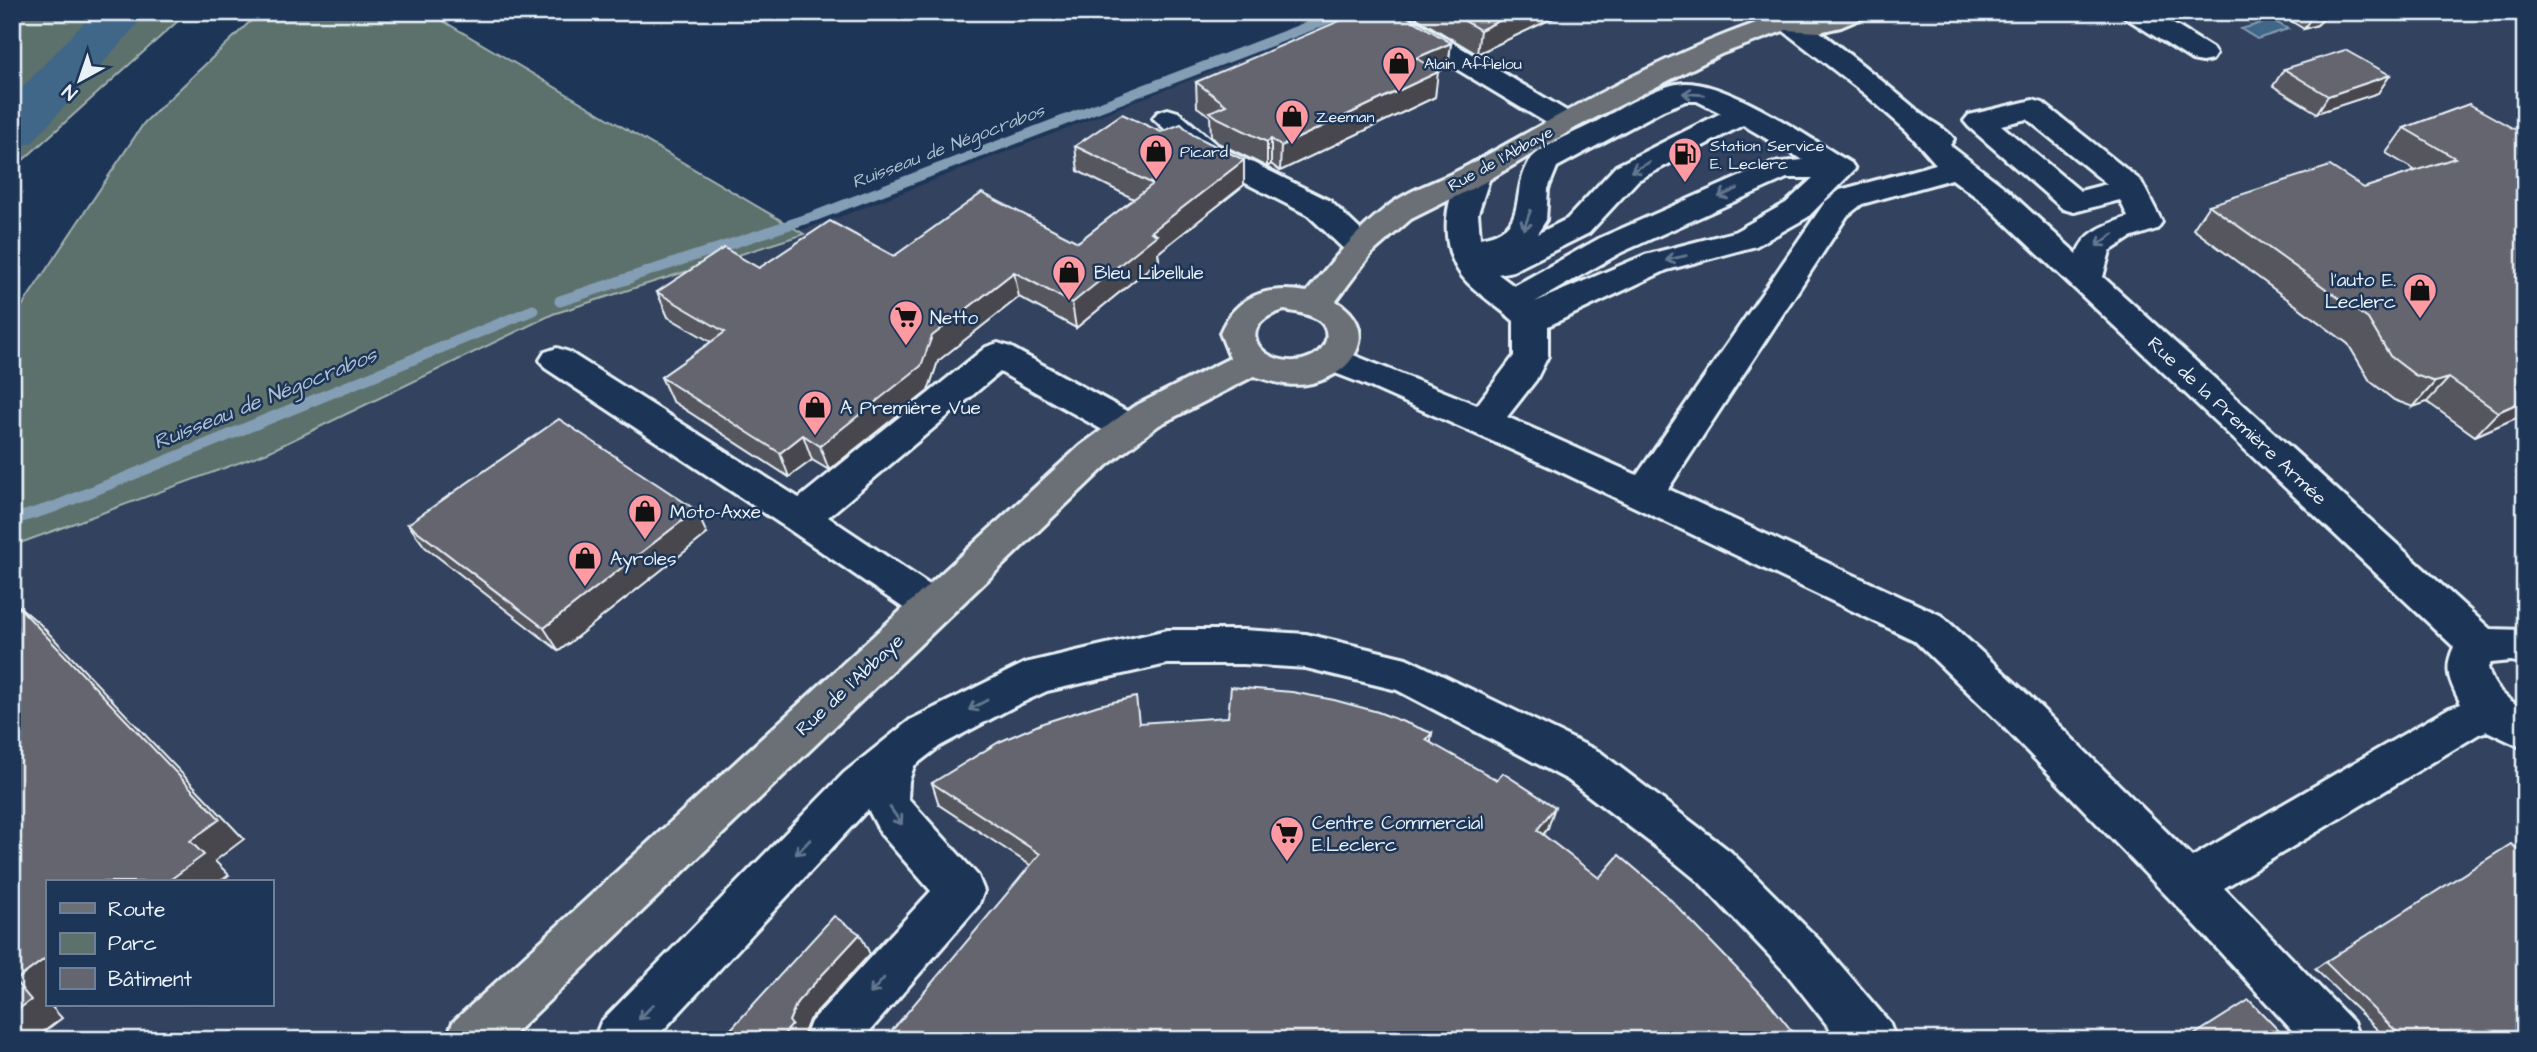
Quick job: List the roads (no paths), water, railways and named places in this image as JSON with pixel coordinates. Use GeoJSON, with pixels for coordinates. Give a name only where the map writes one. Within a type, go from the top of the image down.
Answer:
{"type":"FeatureCollection","features":[{"type":"Feature","properties":{"kind":"main road"},"geometry":{"type":"LineString","coordinates":[[1712,48],[1728,12]]}},
{"type":"Feature","properties":{"kind":"main road"},"geometry":{"type":"LineString","coordinates":[[1755,12],[1788,23],[1828,23],[1848,15]]}},
{"type":"Feature","properties":{"kind":"main road","name":"Rue de l'Abbaye"},"geometry":{"type":"LineString","coordinates":[[1316,303],[1360,247],[1400,212],[1476,174],[1564,122],[1712,48],[1788,23]]}},
{"type":"Feature","properties":{"kind":"main road"},"geometry":{"type":"LineString","coordinates":[[1284,299],[1316,303],[1329,310],[1345,328],[1346,340],[1334,360],[1316,369],[1294,373],[1279,372],[1252,362],[1238,344],[1237,333],[1246,315],[1256,307],[1284,299]]}},
{"type":"Feature","properties":{"kind":"main road","name":"Rue de l'Abbaye"},"geometry":{"type":"LineString","coordinates":[[471,1040],[1093,456],[1146,416],[1252,362]]}},
{"type":"Feature","properties":{"kind":"street"},"geometry":{"type":"LineString","coordinates":[[2135,12],[2202,54]]}},
{"type":"Feature","properties":{"kind":"street","name":"Rue de la Première Armée"},"geometry":{"type":"LineString","coordinates":[[1848,15],[1841,38],[1875,88]]}},
{"type":"Feature","properties":{"kind":"street"},"geometry":{"type":"LineString","coordinates":[[1395,20],[1564,122]]}},
{"type":"Feature","properties":{"kind":"street","name":"Rue de la Première Armée"},"geometry":{"type":"LineString","coordinates":[[1788,23],[1875,88],[1917,125],[1925,136],[1975,183],[1994,195],[2086,279],[2482,646]]}},
{"type":"Feature","properties":{"kind":"street"},"geometry":{"type":"LineString","coordinates":[[1472,263],[1520,236],[1530,220],[1532,189],[1544,162],[1653,104],[1683,92],[1702,93],[1744,113],[1840,169]]}},
{"type":"Feature","properties":{"kind":"street"},"geometry":{"type":"LineString","coordinates":[[2086,279],[2095,246],[2119,231],[2146,222],[2130,188],[2033,109],[1979,121],[2074,202],[2130,188]]}},
{"type":"Feature","properties":{"kind":"street"},"geometry":{"type":"LineString","coordinates":[[1472,263],[1578,226],[1627,173],[1744,113]]}},
{"type":"Feature","properties":{"kind":"street"},"geometry":{"type":"LineString","coordinates":[[1168,118],[1206,151],[1319,208],[1360,247]]}},
{"type":"Feature","properties":{"kind":"street","name":"Rue de la Première Armée"},"geometry":{"type":"LineString","coordinates":[[1917,125],[1934,134],[1985,180],[1994,195]]}},
{"type":"Feature","properties":{"kind":"street"},"geometry":{"type":"LineString","coordinates":[[1917,125],[1992,132]]}},
{"type":"Feature","properties":{"kind":"street"},"geometry":{"type":"LineString","coordinates":[[1644,495],[1836,209],[1851,197],[1960,167]]}},
{"type":"Feature","properties":{"kind":"street"},"geometry":{"type":"LineString","coordinates":[[1522,311],[1611,245],[1782,169],[1840,169],[1896,183]]}},
{"type":"Feature","properties":{"kind":"street"},"geometry":{"type":"LineString","coordinates":[[1522,311],[1656,262],[1745,239],[1797,210],[1840,169]]}},
{"type":"Feature","properties":{"kind":"street"},"geometry":{"type":"LineString","coordinates":[[1476,174],[1462,213],[1472,263],[1522,311],[1531,356],[1524,371],[1483,422]]}},
{"type":"Feature","properties":{"kind":"street"},"geometry":{"type":"LineString","coordinates":[[801,518],[998,355],[1128,428]]}},
{"type":"Feature","properties":{"kind":"street"},"geometry":{"type":"LineString","coordinates":[[557,360],[801,518],[932,607]]}},
{"type":"Feature","properties":{"kind":"street"},"geometry":{"type":"LineString","coordinates":[[1334,360],[1483,422],[1928,628],[2011,706],[2335,1040]]}},
{"type":"Feature","properties":{"kind":"street"},"geometry":{"type":"LineString","coordinates":[[2508,721],[2478,695],[2469,680],[2467,666],[2471,654],[2482,646],[2497,643],[2525,647]]}},
{"type":"Feature","properties":{"kind":"street"},"geometry":{"type":"LineString","coordinates":[[619,1040],[860,787],[925,733],[1040,675],[1167,647],[1243,647],[1306,651],[1406,675],[1584,766],[1715,867],[1803,957],[1871,1040]]}},
{"type":"Feature","properties":{"kind":"street"},"geometry":{"type":"LineString","coordinates":[[2187,885],[2464,721],[2508,721]]}},
{"type":"Feature","properties":{"kind":"street"},"geometry":{"type":"LineString","coordinates":[[830,1040],[961,891],[897,820],[886,801],[886,783],[898,753]]}},
{"type":"Feature","properties":{"kind":"waterway"},"geometry":{"type":"LineString","coordinates":[[12,131],[123,12]]}},
{"type":"Feature","properties":{"kind":"waterway","name":"Ruisseau de Négocrabos"},"geometry":{"type":"LineString","coordinates":[[625,279],[815,216],[1346,12]]}},
{"type":"Feature","properties":{"kind":"waterway","name":"Ruisseau de Négocrabos"},"geometry":{"type":"LineString","coordinates":[[560,301],[630,278]]}},
{"type":"Feature","properties":{"kind":"waterway","name":"Ruisseau de Négocrabos"},"geometry":{"type":"LineString","coordinates":[[12,520],[54,507],[533,310]]}},
{"type":"Feature","properties":{"kind":"place","name":"Alain Afflelou"},"geometry":{"type":"Point","coordinates":[1399,93]}},
{"type":"Feature","properties":{"kind":"place","name":"Zeeman"},"geometry":{"type":"Point","coordinates":[1292,146]}},
{"type":"Feature","properties":{"kind":"place","name":"Picard"},"geometry":{"type":"Point","coordinates":[1156,181]}},
{"type":"Feature","properties":{"kind":"place","name":"Station Service E. Leclerc"},"geometry":{"type":"Point","coordinates":[1685,184]}},
{"type":"Feature","properties":{"kind":"place","name":"Bleu Libellule"},"geometry":{"type":"Point","coordinates":[1069,302]}},
{"type":"Feature","properties":{"kind":"place","name":"l'auto E. Leclerc"},"geometry":{"type":"Point","coordinates":[2420,320]}},
{"type":"Feature","properties":{"kind":"place","name":"Netto"},"geometry":{"type":"Point","coordinates":[906,347]}},
{"type":"Feature","properties":{"kind":"place","name":"A Première Vue"},"geometry":{"type":"Point","coordinates":[815,437]}},
{"type":"Feature","properties":{"kind":"place","name":"Moto-Axxe"},"geometry":{"type":"Point","coordinates":[645,541]}},
{"type":"Feature","properties":{"kind":"place","name":"Ayroles"},"geometry":{"type":"Point","coordinates":[585,588]}},
{"type":"Feature","properties":{"kind":"place","name":"Centre Commercial E.Leclerc"},"geometry":{"type":"Point","coordinates":[1287,863]}}]}
